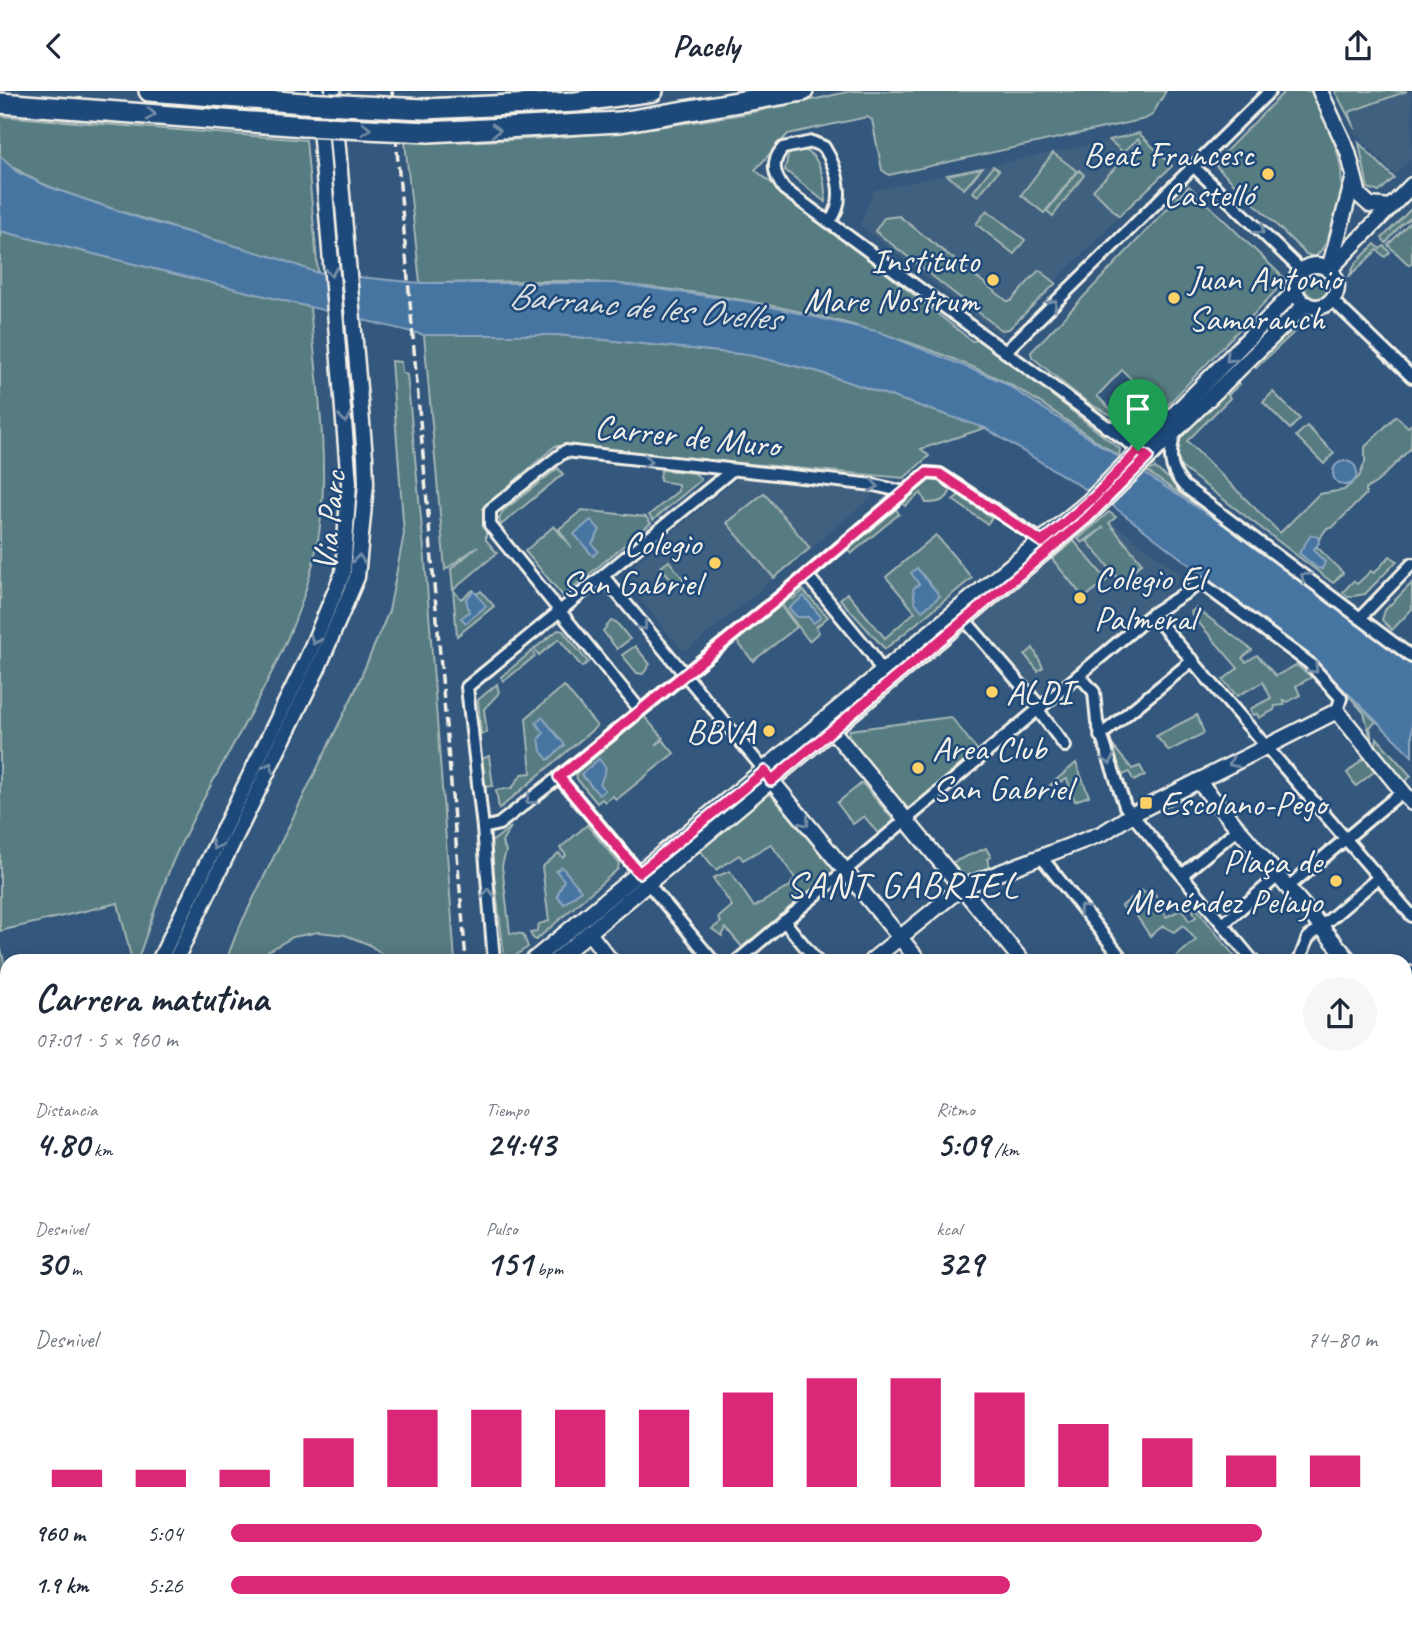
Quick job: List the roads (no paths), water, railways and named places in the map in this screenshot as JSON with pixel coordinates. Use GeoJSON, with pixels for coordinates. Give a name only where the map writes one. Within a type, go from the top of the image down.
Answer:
{"type":"FeatureCollection","features":[{"type":"Feature","properties":{"kind":"highway"},"geometry":{"type":"LineString","coordinates":[[149,91],[310,97],[424,109],[563,103],[653,91]]}},
{"type":"Feature","properties":{"kind":"highway"},"geometry":{"type":"LineString","coordinates":[[5,103],[304,126],[428,132],[620,122],[803,91]]}},
{"type":"Feature","properties":{"kind":"street","name":"Via Parc"},"geometry":{"type":"LineString","coordinates":[[178,954],[318,668],[357,577],[366,484],[332,91]]}},
{"type":"Feature","properties":{"kind":"street"},"geometry":{"type":"LineString","coordinates":[[1005,352],[1270,91]]}},
{"type":"Feature","properties":{"kind":"street"},"geometry":{"type":"LineString","coordinates":[[1320,91],[1348,152],[1353,176],[1364,201],[1390,207]]}},
{"type":"Feature","properties":{"kind":"street","name":"Via Parc"},"geometry":{"type":"LineString","coordinates":[[162,954],[305,663],[343,573],[349,483],[325,204],[310,97]]}},
{"type":"Feature","properties":{"kind":"street"},"geometry":{"type":"LineString","coordinates":[[831,221],[839,210],[840,195],[829,155],[824,147],[812,142],[783,148],[774,164],[775,176],[784,189],[831,221],[1143,454]]}},
{"type":"Feature","properties":{"kind":"street"},"geometry":{"type":"LineString","coordinates":[[1193,166],[1302,271]]}},
{"type":"Feature","properties":{"kind":"street"},"geometry":{"type":"LineString","coordinates":[[1329,270],[1314,265],[1302,271],[1295,283],[1295,291],[1306,305],[1318,306],[1331,299],[1336,287],[1329,270],[1339,241],[1353,176]]}},
{"type":"Feature","properties":{"kind":"street"},"geometry":{"type":"LineString","coordinates":[[1329,270],[1412,185]]}},
{"type":"Feature","properties":{"kind":"street"},"geometry":{"type":"LineString","coordinates":[[768,776],[833,731],[883,689],[1042,542],[1096,502],[1143,454],[1181,408],[1295,291]]}},
{"type":"Feature","properties":{"kind":"street"},"geometry":{"type":"LineString","coordinates":[[1331,299],[1412,377]]}},
{"type":"Feature","properties":{"kind":"street"},"geometry":{"type":"LineString","coordinates":[[1143,454],[1176,431],[1306,305]]}},
{"type":"Feature","properties":{"kind":"street"},"geometry":{"type":"LineString","coordinates":[[1105,427],[1151,425],[1181,408]]}},
{"type":"Feature","properties":{"kind":"street"},"geometry":{"type":"LineString","coordinates":[[1176,431],[1169,456],[1175,476],[1184,486],[1412,657]]}},
{"type":"Feature","properties":{"kind":"street","name":"Carrer de Muro"},"geometry":{"type":"LineString","coordinates":[[559,611],[490,525],[488,516],[490,510],[565,451],[874,485],[904,492]]}},
{"type":"Feature","properties":{"kind":"street"},"geometry":{"type":"LineString","coordinates":[[493,954],[467,687],[731,471]]}},
{"type":"Feature","properties":{"kind":"street"},"geometry":{"type":"LineString","coordinates":[[483,828],[499,824],[559,777],[807,575],[927,473],[940,474],[1042,542],[1049,542],[1075,521],[1086,519]]}},
{"type":"Feature","properties":{"kind":"street"},"geometry":{"type":"LineString","coordinates":[[562,954],[644,878],[768,776],[883,673],[1086,519],[1096,502]]}},
{"type":"Feature","properties":{"kind":"street"},"geometry":{"type":"LineString","coordinates":[[1360,618],[1412,564]]}},
{"type":"Feature","properties":{"kind":"street"},"geometry":{"type":"LineString","coordinates":[[807,575],[883,673],[883,689]]}},
{"type":"Feature","properties":{"kind":"street"},"geometry":{"type":"LineString","coordinates":[[603,576],[913,954]]}},
{"type":"Feature","properties":{"kind":"street"},"geometry":{"type":"LineString","coordinates":[[745,954],[1153,614],[1201,583],[1309,663],[1341,698],[1337,711],[1133,814],[1103,834],[962,887],[881,954]]}},
{"type":"Feature","properties":{"kind":"street"},"geometry":{"type":"LineString","coordinates":[[559,611],[640,710]]}},
{"type":"Feature","properties":{"kind":"street"},"geometry":{"type":"LineString","coordinates":[[965,612],[1065,746]]}},
{"type":"Feature","properties":{"kind":"street"},"geometry":{"type":"LineString","coordinates":[[1153,614],[1412,916]]}},
{"type":"Feature","properties":{"kind":"street"},"geometry":{"type":"LineString","coordinates":[[1100,736],[1193,660]]}},
{"type":"Feature","properties":{"kind":"street"},"geometry":{"type":"LineString","coordinates":[[1079,675],[1094,692],[1100,736],[1125,806],[1247,954]]}},
{"type":"Feature","properties":{"kind":"street"},"geometry":{"type":"LineString","coordinates":[[1289,887],[1345,840],[1407,797],[1337,711]]}},
{"type":"Feature","properties":{"kind":"street"},"geometry":{"type":"LineString","coordinates":[[833,731],[1016,954]]}},
{"type":"Feature","properties":{"kind":"street"},"geometry":{"type":"LineString","coordinates":[[559,777],[707,954]]}},
{"type":"Feature","properties":{"kind":"street"},"geometry":{"type":"LineString","coordinates":[[1198,781],[1344,954]]}},
{"type":"Feature","properties":{"kind":"street"},"geometry":{"type":"LineString","coordinates":[[1182,875],[1239,828]]}},
{"type":"Feature","properties":{"kind":"street"},"geometry":{"type":"LineString","coordinates":[[1042,858],[1118,954]]}},
{"type":"Feature","properties":{"kind":"street"},"geometry":{"type":"LineString","coordinates":[[1223,924],[1278,876]]}},
{"type":"Feature","properties":{"kind":"street"},"geometry":{"type":"LineString","coordinates":[[1302,954],[1308,937],[1379,877]]}},
{"type":"Feature","properties":{"kind":"street"},"geometry":{"type":"LineString","coordinates":[[541,954],[623,887],[644,878]]}},
{"type":"Feature","properties":{"kind":"street"},"geometry":{"type":"LineString","coordinates":[[587,931],[622,894],[623,887]]}},
{"type":"Feature","properties":{"kind":"street"},"geometry":{"type":"LineString","coordinates":[[784,921],[811,954]]}},
{"type":"Feature","properties":{"kind":"street"},"geometry":{"type":"LineString","coordinates":[[587,931],[605,954]]}},
{"type":"Feature","properties":{"kind":"water","name":"Barranc de les Ovelles"},"geometry":{"type":"Polygon","coordinates":[[[0,156],[17,172],[49,187],[142,219],[277,258],[318,273],[420,283],[614,283],[750,302],[880,332],[1001,381],[1260,548],[1412,664],[1412,756],[1320,666],[1268,625],[1113,506],[985,428],[816,371],[749,355],[558,335],[424,335],[0,231],[0,156]]]}},
{"type":"Feature","properties":{"kind":"water"},"geometry":{"type":"Polygon","coordinates":[[[1345,461],[1356,468],[1357,473],[1350,484],[1345,485],[1334,478],[1333,473],[1340,462],[1345,461]]]}},
{"type":"Feature","properties":{"kind":"water"},"geometry":{"type":"Polygon","coordinates":[[[591,520],[600,530],[592,544],[598,551],[593,556],[574,534],[591,520]]]}},
{"type":"Feature","properties":{"kind":"water"},"geometry":{"type":"Polygon","coordinates":[[[1311,535],[1318,537],[1319,543],[1313,550],[1325,562],[1322,569],[1299,553],[1311,535]]]}},
{"type":"Feature","properties":{"kind":"water"},"geometry":{"type":"Polygon","coordinates":[[[917,568],[940,596],[922,611],[915,602],[913,589],[919,584],[911,573],[917,568]]]}},
{"type":"Feature","properties":{"kind":"water"},"geometry":{"type":"Polygon","coordinates":[[[474,591],[486,606],[466,623],[461,618],[469,612],[466,599],[474,591]]]}},
{"type":"Feature","properties":{"kind":"water"},"geometry":{"type":"Polygon","coordinates":[[[804,596],[821,617],[814,623],[808,617],[797,617],[789,608],[804,596]]]}},
{"type":"Feature","properties":{"kind":"water"},"geometry":{"type":"Polygon","coordinates":[[[542,717],[565,745],[548,760],[541,751],[539,738],[544,733],[536,723],[542,717]]]}},
{"type":"Feature","properties":{"kind":"water"},"geometry":{"type":"Polygon","coordinates":[[[599,759],[606,768],[600,785],[605,790],[599,795],[581,774],[599,759]]]}},
{"type":"Feature","properties":{"kind":"water"},"geometry":{"type":"Polygon","coordinates":[[[562,867],[581,890],[564,904],[557,896],[564,880],[556,871],[562,867]]]}},
{"type":"Feature","properties":{"kind":"railway"},"geometry":{"type":"LineString","coordinates":[[392,91],[465,954]]}},
{"type":"Feature","properties":{"kind":"place","name":"Beat Francesc Castelló"},"geometry":{"type":"Point","coordinates":[1268,174]}},
{"type":"Feature","properties":{"kind":"place","name":"Instituto Mare Nostrum"},"geometry":{"type":"Point","coordinates":[993,280]}},
{"type":"Feature","properties":{"kind":"place","name":"Juan Antonio Samaranch"},"geometry":{"type":"Point","coordinates":[1174,298]}},
{"type":"Feature","properties":{"kind":"place","name":"Colegio San Gabriel"},"geometry":{"type":"Point","coordinates":[715,563]}},
{"type":"Feature","properties":{"kind":"place","name":"Colegio El Palmeral"},"geometry":{"type":"Point","coordinates":[1080,598]}},
{"type":"Feature","properties":{"kind":"place","name":"ALDI"},"geometry":{"type":"Point","coordinates":[992,692]}},
{"type":"Feature","properties":{"kind":"place","name":"BBVA"},"geometry":{"type":"Point","coordinates":[769,731]}},
{"type":"Feature","properties":{"kind":"place","name":"Area Club San Gabriel"},"geometry":{"type":"Point","coordinates":[918,768]}},
{"type":"Feature","properties":{"kind":"place","name":"Escolano-Pego"},"geometry":{"type":"Point","coordinates":[1146,803]}},
{"type":"Feature","properties":{"kind":"place","name":"Plaça de Menéndez Pelayo"},"geometry":{"type":"Point","coordinates":[1336,881]}},
{"type":"Feature","properties":{"kind":"district","name":"SANT GABRIEL"},"geometry":{"type":"Point","coordinates":[903,884]}}]}
